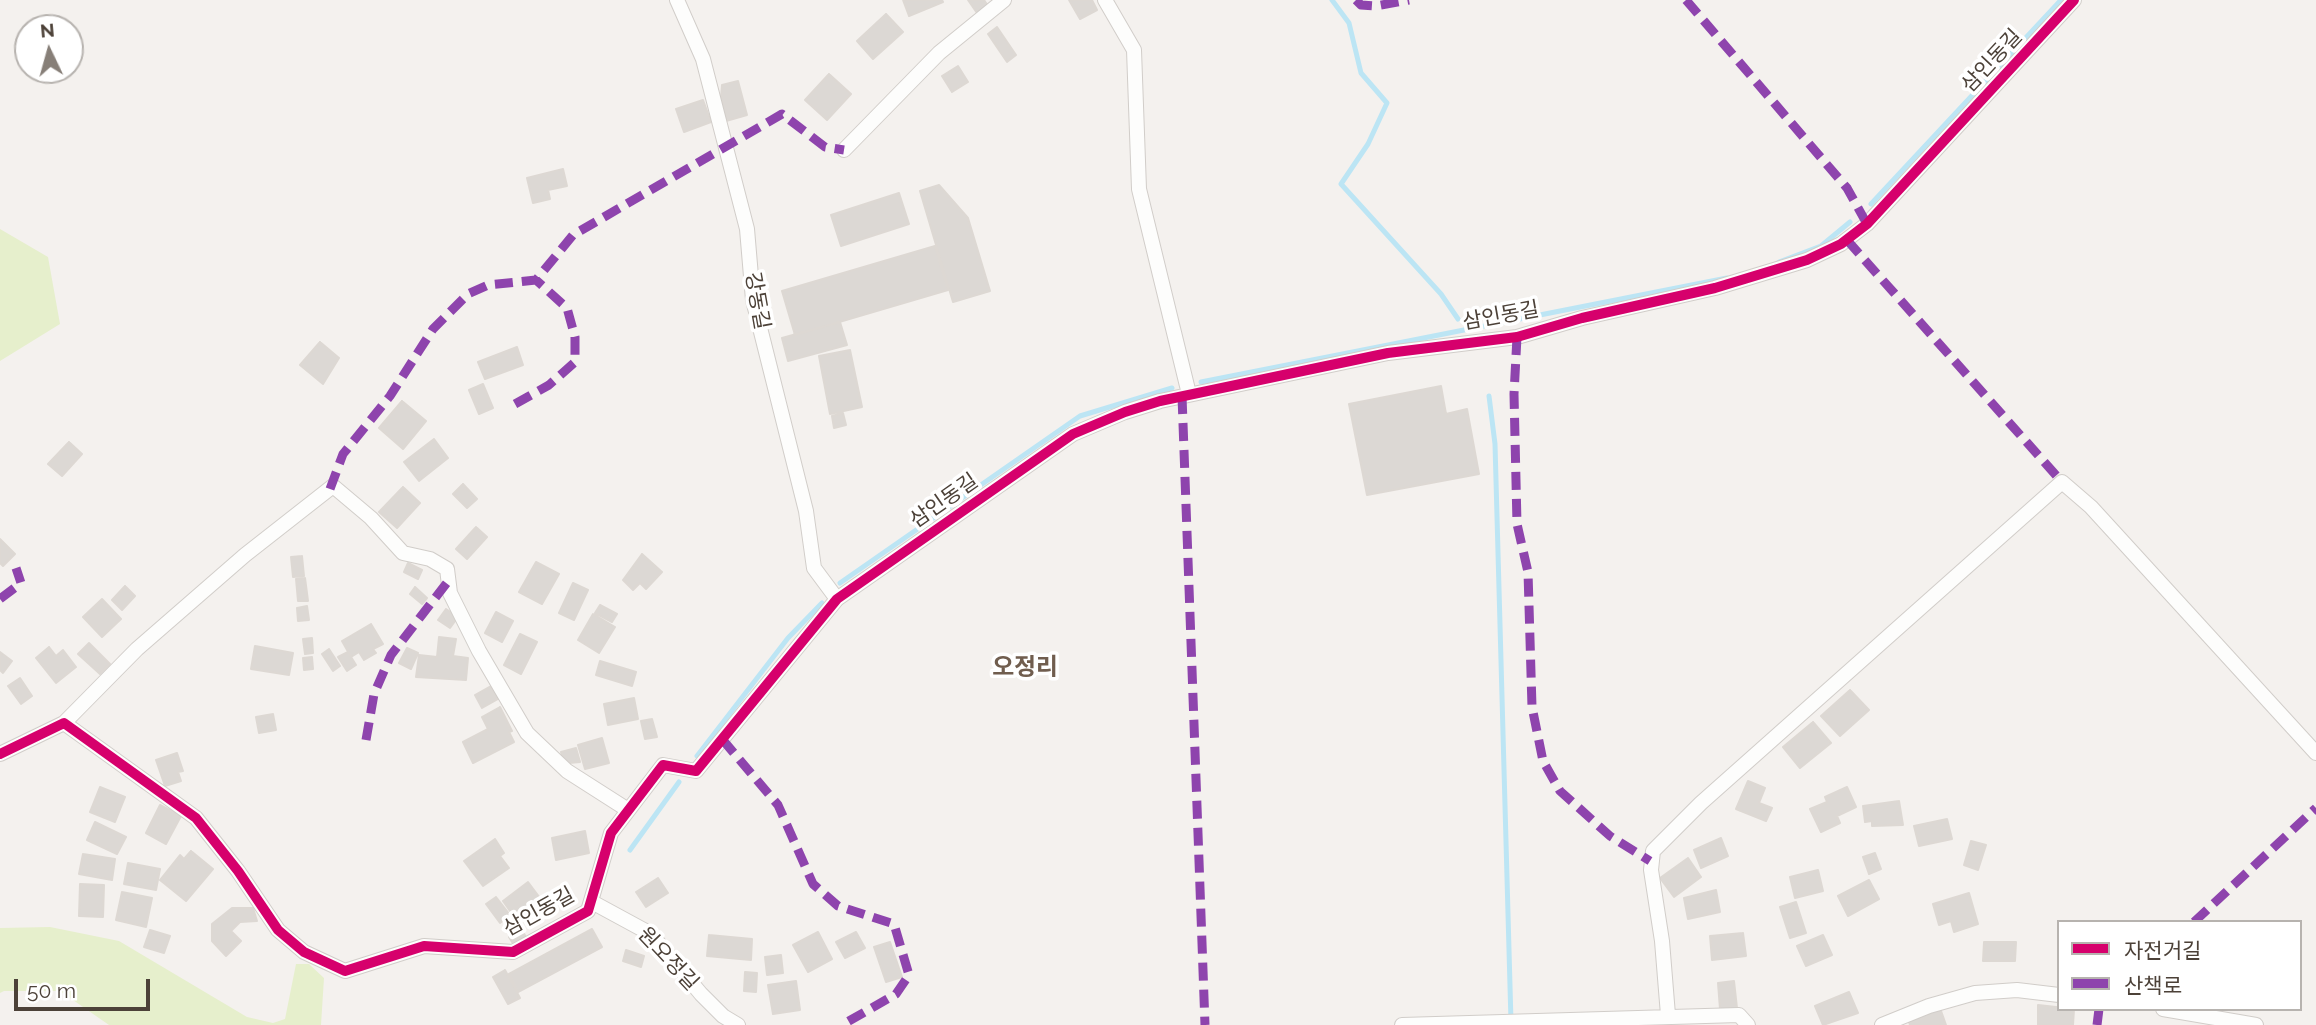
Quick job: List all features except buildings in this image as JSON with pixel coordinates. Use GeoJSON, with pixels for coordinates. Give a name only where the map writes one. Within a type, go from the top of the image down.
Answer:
{"type":"FeatureCollection","features":[{"type":"Feature","properties":{"kind":"street","name":"강동길"},"geometry":{"type":"LineString","coordinates":[[677,0],[704,59],[747,229],[753,300],[806,511],[814,568],[837,599]]}},
{"type":"Feature","properties":{"kind":"street"},"geometry":{"type":"LineString","coordinates":[[844,150],[939,53],[1004,0]]}},
{"type":"Feature","properties":{"kind":"street"},"geometry":{"type":"LineString","coordinates":[[1105,0],[1134,50],[1139,189],[1189,394]]}},
{"type":"Feature","properties":{"kind":"street","name":"삼인동길"},"geometry":{"type":"LineString","coordinates":[[64,723],[196,818],[238,871],[278,930],[304,952],[345,971],[424,946],[513,952],[587,911],[592,902],[611,833],[663,765],[696,771],[837,599],[1073,434],[1125,412],[1189,394],[1388,353],[1517,337],[1582,318],[1715,288],[1807,260],[1842,244],[1867,223],[2074,0]]}},
{"type":"Feature","properties":{"kind":"street"},"geometry":{"type":"LineString","coordinates":[[1668,1015],[1662,941],[1651,870],[1653,851],[1701,803],[2062,482],[2091,507],[2316,753]]}},
{"type":"Feature","properties":{"kind":"street"},"geometry":{"type":"LineString","coordinates":[[0,754],[64,723],[137,649],[245,555],[333,486],[371,518],[403,552],[430,559],[447,569],[450,593],[479,651],[527,733],[567,771],[628,810]]}},
{"type":"Feature","properties":{"kind":"street","name":"원오정길"},"geometry":{"type":"LineString","coordinates":[[592,902],[651,934],[701,994],[723,1016],[738,1025]]}},
{"type":"Feature","properties":{"kind":"street"},"geometry":{"type":"LineString","coordinates":[[1882,1025],[1929,1006],[1975,993],[2017,990],[2057,995]]}},
{"type":"Feature","properties":{"kind":"street"},"geometry":{"type":"LineString","coordinates":[[2175,1011],[2256,1025]]}},
{"type":"Feature","properties":{"kind":"street"},"geometry":{"type":"LineString","coordinates":[[1402,1025],[1668,1015],[1739,1015],[1748,1025]]}},
{"type":"Feature","properties":{"kind":"green space"},"geometry":{"type":"Polygon","coordinates":[[[0,229],[48,257],[60,324],[0,361],[0,229]]]}},
{"type":"Feature","properties":{"kind":"green space"},"geometry":{"type":"Polygon","coordinates":[[[50,927],[119,941],[247,1017],[273,1023],[285,1019],[296,964],[309,964],[324,978],[321,1025],[109,1025],[60,991],[0,993],[0,928],[50,927]]]}},
{"type":"Feature","properties":{"kind":"waterway"},"geometry":{"type":"LineString","coordinates":[[1332,0],[1349,23],[1361,73],[1387,103],[1368,144],[1341,184],[1441,294],[1458,319]]}},
{"type":"Feature","properties":{"kind":"waterway"},"geometry":{"type":"LineString","coordinates":[[1871,204],[2061,0]]}},
{"type":"Feature","properties":{"kind":"waterway"},"geometry":{"type":"LineString","coordinates":[[1779,262],[1821,246],[1850,222]]}},
{"type":"Feature","properties":{"kind":"waterway"},"geometry":{"type":"LineString","coordinates":[[1201,382],[1727,278]]}},
{"type":"Feature","properties":{"kind":"waterway"},"geometry":{"type":"LineString","coordinates":[[840,583],[1080,416],[1172,388]]}},
{"type":"Feature","properties":{"kind":"waterway"},"geometry":{"type":"LineString","coordinates":[[1489,396],[1495,444],[1511,1022]]}},
{"type":"Feature","properties":{"kind":"waterway"},"geometry":{"type":"LineString","coordinates":[[697,756],[788,638],[822,603]]}},
{"type":"Feature","properties":{"kind":"waterway"},"geometry":{"type":"LineString","coordinates":[[630,850],[679,782]]}},
{"type":"Feature","properties":{"kind":"marked path"},"geometry":{"type":"LineString","coordinates":[[1356,0],[1361,5],[1376,6],[1409,0]]}},
{"type":"Feature","properties":{"kind":"marked path"},"geometry":{"type":"LineString","coordinates":[[1686,0],[1847,188],[1867,224]]}},
{"type":"Feature","properties":{"kind":"marked path"},"geometry":{"type":"LineString","coordinates":[[330,489],[343,454],[390,396],[433,329],[468,294],[488,285],[536,280],[573,235],[782,114],[825,147],[844,150]]}},
{"type":"Feature","properties":{"kind":"marked path"},"geometry":{"type":"LineString","coordinates":[[1847,240],[2062,482]]}},
{"type":"Feature","properties":{"kind":"marked path"},"geometry":{"type":"LineString","coordinates":[[515,404],[549,385],[575,362],[575,337],[567,308],[536,280]]}},
{"type":"Feature","properties":{"kind":"marked path"},"geometry":{"type":"LineString","coordinates":[[1517,337],[1514,394],[1517,524],[1528,572],[1532,707],[1543,761],[1560,791],[1610,836],[1650,861]]}},
{"type":"Feature","properties":{"kind":"marked path"},"geometry":{"type":"LineString","coordinates":[[1182,396],[1205,1025]]}},
{"type":"Feature","properties":{"kind":"marked path"},"geometry":{"type":"LineString","coordinates":[[0,599],[21,583],[16,568]]}},
{"type":"Feature","properties":{"kind":"marked path"},"geometry":{"type":"LineString","coordinates":[[366,740],[374,694],[391,655],[449,580]]}},
{"type":"Feature","properties":{"kind":"marked path"},"geometry":{"type":"LineString","coordinates":[[722,739],[778,805],[813,884],[838,906],[894,924],[909,975],[896,994],[842,1025]]}},
{"type":"Feature","properties":{"kind":"marked path"},"geometry":{"type":"LineString","coordinates":[[2196,920],[2316,808]]}},
{"type":"Feature","properties":{"kind":"marked path"},"geometry":{"type":"LineString","coordinates":[[2097,1025],[2099,1011]]}},
{"type":"Feature","properties":{"kind":"cycle path"},"geometry":{"type":"LineString","coordinates":[[0,754],[64,723],[196,818],[238,871],[278,930],[304,952],[345,971],[424,946],[513,952],[588,911],[611,833],[663,765],[696,771],[837,599],[1073,434],[1125,412],[1160,401],[1388,353],[1517,337],[1582,318],[1715,288],[1807,260],[1841,244],[1867,224],[2074,0]]}},
{"type":"Feature","properties":{"kind":"district","name":"오정리"},"geometry":{"type":"Point","coordinates":[1025,668]}}]}
